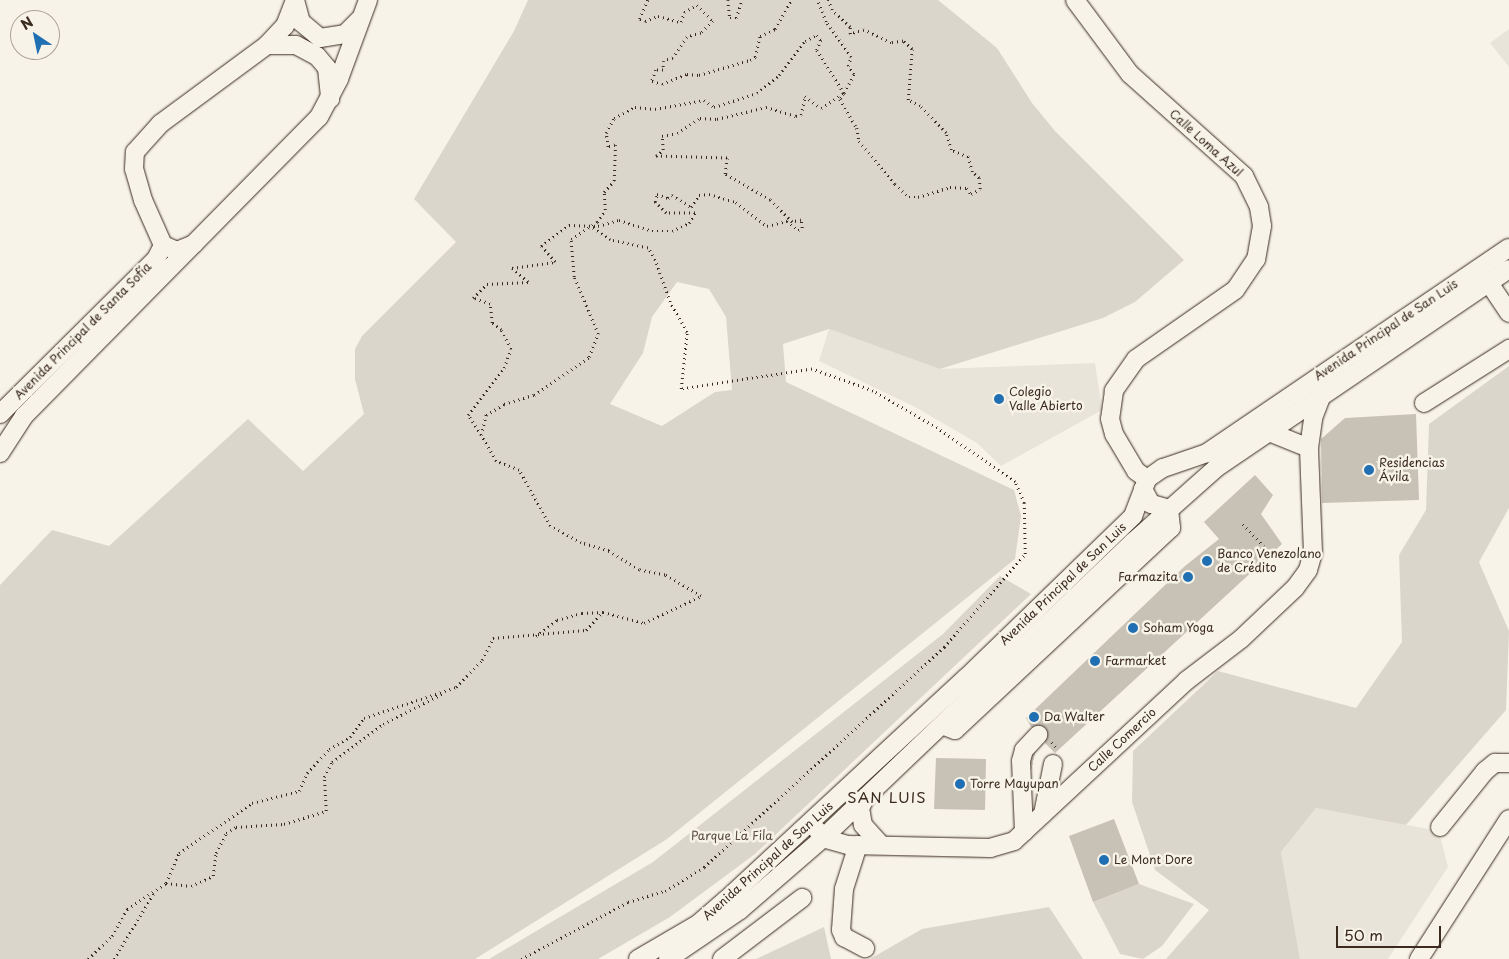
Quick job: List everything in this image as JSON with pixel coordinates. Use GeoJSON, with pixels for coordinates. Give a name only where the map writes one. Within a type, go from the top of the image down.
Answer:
{"type":"FeatureCollection","features":[{"type":"Feature","properties":{"kind":"street"},"geometry":{"type":"LineString","coordinates":[[295,0],[297,17],[320,38],[345,34],[362,17]]}},
{"type":"Feature","properties":{"kind":"street"},"geometry":{"type":"LineString","coordinates":[[197,242],[177,251],[163,245],[143,200],[134,169],[135,152],[160,124],[267,45],[285,26],[295,0]]}},
{"type":"Feature","properties":{"kind":"street","name":"Avenida Principal de Santa Sofía"},"geometry":{"type":"LineString","coordinates":[[0,453],[12,430],[319,117],[330,102],[368,0]]}},
{"type":"Feature","properties":{"kind":"street","name":"Calle Loma Azul"},"geometry":{"type":"LineString","coordinates":[[1075,0],[1130,74],[1244,176],[1259,207],[1262,226],[1256,259],[1235,290],[1136,359],[1114,392],[1110,419],[1114,434],[1145,484],[1151,504],[1169,509]]}},
{"type":"Feature","properties":{"kind":"street"},"geometry":{"type":"LineString","coordinates":[[267,45],[296,45],[317,56],[327,68],[330,102]]}},
{"type":"Feature","properties":{"kind":"street","name":"Avenida Principal de Santa Sofía"},"geometry":{"type":"LineString","coordinates":[[0,416],[156,259],[163,245]]}},
{"type":"Feature","properties":{"kind":"street","name":"Avenida Principal de San Luis"},"geometry":{"type":"LineString","coordinates":[[638,959],[698,924],[826,808],[1121,529],[1135,512],[1145,484],[1163,468],[1207,453],[1509,248]]}},
{"type":"Feature","properties":{"kind":"street","name":"Avenida Principal de San Luis"},"geometry":{"type":"LineString","coordinates":[[668,959],[700,940],[778,878],[823,838],[1169,509],[1322,394],[1509,269]]}},
{"type":"Feature","properties":{"kind":"street"},"geometry":{"type":"LineString","coordinates":[[1489,283],[1509,312]]}},
{"type":"Feature","properties":{"kind":"street"},"geometry":{"type":"LineString","coordinates":[[1424,403],[1509,349]]}},
{"type":"Feature","properties":{"kind":"street","name":"Calle Comercio"},"geometry":{"type":"LineString","coordinates":[[823,838],[858,845],[990,848],[1014,841],[1142,720],[1242,639],[1295,588],[1308,570],[1313,552],[1309,448],[1313,418],[1322,394]]}},
{"type":"Feature","properties":{"kind":"street"},"geometry":{"type":"LineString","coordinates":[[0,416],[12,430]]}},
{"type":"Feature","properties":{"kind":"street"},"geometry":{"type":"LineString","coordinates":[[1269,432],[1309,448]]}},
{"type":"Feature","properties":{"kind":"street"},"geometry":{"type":"LineString","coordinates":[[1024,832],[1021,761],[1024,750],[1038,735]]}},
{"type":"Feature","properties":{"kind":"street"},"geometry":{"type":"LineString","coordinates":[[1440,827],[1495,763],[1509,763]]}},
{"type":"Feature","properties":{"kind":"street"},"geometry":{"type":"LineString","coordinates":[[1043,814],[1053,764]]}},
{"type":"Feature","properties":{"kind":"street"},"geometry":{"type":"LineString","coordinates":[[866,796],[860,808],[863,825],[881,845]]}},
{"type":"Feature","properties":{"kind":"street"},"geometry":{"type":"LineString","coordinates":[[823,838],[817,828],[826,808]]}},
{"type":"Feature","properties":{"kind":"street"},"geometry":{"type":"LineString","coordinates":[[1419,959],[1509,819]]}},
{"type":"Feature","properties":{"kind":"street"},"geometry":{"type":"LineString","coordinates":[[858,845],[844,889],[841,930],[844,937],[865,948]]}},
{"type":"Feature","properties":{"kind":"street"},"geometry":{"type":"LineString","coordinates":[[764,863],[781,862],[778,878]]}},
{"type":"Feature","properties":{"kind":"street"},"geometry":{"type":"LineString","coordinates":[[722,959],[802,898]]}},
{"type":"Feature","properties":{"kind":"path"},"geometry":{"type":"LineString","coordinates":[[648,0],[640,19],[645,21],[658,16],[681,22],[684,12],[697,5],[713,21],[701,33],[687,37],[674,58],[664,61],[663,70],[656,70],[652,81],[662,84],[687,74],[699,75],[755,57],[760,36],[775,29],[791,0]]}},
{"type":"Feature","properties":{"kind":"path"},"geometry":{"type":"LineString","coordinates":[[728,0],[730,18],[736,18],[742,0]]}},
{"type":"Feature","properties":{"kind":"path"},"geometry":{"type":"LineString","coordinates":[[817,0],[826,22],[852,57],[848,66],[854,74],[840,99],[857,128],[863,149],[871,152],[909,197],[956,187],[966,188],[971,194],[980,189],[968,157],[951,150],[946,133],[920,106],[908,100],[912,49],[903,41],[891,42],[864,30],[850,34],[850,27],[832,10],[828,0]]}},
{"type":"Feature","properties":{"kind":"path"},"geometry":{"type":"LineString","coordinates":[[481,435],[486,415],[504,404],[534,396],[589,357],[598,334],[574,276],[570,238],[590,226],[605,210],[604,192],[614,181],[615,145],[608,147],[606,133],[614,118],[626,109],[655,109],[704,100],[714,107],[757,92],[778,75],[805,41],[817,35],[821,40],[817,50],[821,59],[844,94]]}},
{"type":"Feature","properties":{"kind":"path"},"geometry":{"type":"LineString","coordinates":[[536,636],[557,620],[603,612],[644,623],[701,596],[665,575],[640,570],[609,551],[581,543],[550,526],[519,470],[496,460],[468,415],[504,368],[511,349],[501,330],[492,323],[490,304],[473,298],[487,284],[528,282],[512,268],[555,262],[541,246],[569,225],[590,226],[619,220],[652,231],[672,231],[689,223],[695,213],[666,213],[655,202],[658,194],[668,198],[672,195],[691,207],[699,195],[709,194],[736,202],[767,226],[786,221],[798,230],[801,220],[792,222],[770,200],[725,174],[727,158],[656,156],[663,150],[662,136],[677,133],[700,118],[716,119],[747,109],[779,108],[796,116],[801,115],[805,96],[821,108],[844,94]]}},
{"type":"Feature","properties":{"kind":"path"},"geometry":{"type":"LineString","coordinates":[[521,959],[628,902],[665,891],[704,867],[944,647],[1024,554],[1024,503],[1015,482],[937,428],[873,391],[812,369],[681,389],[687,332],[667,295],[655,260],[648,248],[610,240],[590,226]]}},
{"type":"Feature","properties":{"kind":"path"},"geometry":{"type":"LineString","coordinates":[[1243,524],[1268,550]]}},
{"type":"Feature","properties":{"kind":"path"},"geometry":{"type":"LineString","coordinates":[[88,959],[112,936],[127,909],[166,883],[179,853],[230,822],[252,803],[299,791],[307,772],[329,750],[350,737],[364,718],[456,687],[482,660],[493,638],[508,634],[536,636],[586,630],[603,612]]}},
{"type":"Feature","properties":{"kind":"path"},"geometry":{"type":"LineString","coordinates":[[166,883],[190,886],[213,876],[216,853],[226,834],[236,827],[284,824],[326,811],[324,777],[332,762],[383,724],[446,691]]}},
{"type":"Feature","properties":{"kind":"path"},"geometry":{"type":"LineString","coordinates":[[230,822],[236,827]]}},
{"type":"Feature","properties":{"kind":"path"},"geometry":{"type":"LineString","coordinates":[[114,959],[156,890]]}},
{"type":"Feature","properties":{"kind":"shaded area"},"geometry":{"type":"Polygon","coordinates":[[[1509,29],[1509,67],[1490,43],[1509,29]]]}},
{"type":"Feature","properties":{"kind":"shaded area","name":"Colegio Valle Abierto"},"geometry":{"type":"Polygon","coordinates":[[[829,329],[940,369],[1095,363],[1102,410],[1001,466],[977,443],[915,407],[819,361],[829,329]]]}},
{"type":"Feature","properties":{"kind":"shaded area"},"geometry":{"type":"Polygon","coordinates":[[[1316,808],[1439,831],[1448,867],[1388,959],[1300,959],[1281,852],[1316,808]]]}},
{"type":"Feature","properties":{"kind":"green space"},"geometry":{"type":"Polygon","coordinates":[[[528,0],[938,0],[997,48],[1032,103],[1055,131],[1184,260],[1135,302],[1103,318],[940,369],[829,329],[783,344],[786,382],[1014,490],[1021,516],[1015,559],[667,839],[475,959],[0,959],[0,585],[52,530],[109,546],[248,419],[303,471],[364,414],[355,379],[355,349],[362,336],[456,242],[414,199],[514,31],[528,0]],[[677,282],[652,317],[643,353],[610,404],[662,426],[715,392],[732,390],[726,317],[709,289],[677,282]]]}},
{"type":"Feature","properties":{"kind":"green space"},"geometry":{"type":"Polygon","coordinates":[[[1509,366],[1509,508],[1479,562],[1509,631],[1506,710],[1406,825],[1316,808],[1281,852],[1300,959],[1166,959],[1209,910],[1155,870],[1132,802],[1133,751],[1218,671],[1356,708],[1402,642],[1399,555],[1426,510],[1429,424],[1509,366]]]}},
{"type":"Feature","properties":{"kind":"green space","name":"Parque La Fila"},"geometry":{"type":"Polygon","coordinates":[[[1000,576],[1031,594],[755,854],[670,917],[598,959],[489,959],[653,862],[943,634],[1000,576]]]}},
{"type":"Feature","properties":{"kind":"green space"},"geometry":{"type":"Polygon","coordinates":[[[1139,884],[1194,904],[1162,946],[1143,959],[1120,954],[1093,902],[1139,884]]]}},
{"type":"Feature","properties":{"kind":"green space"},"geometry":{"type":"Polygon","coordinates":[[[1049,907],[1083,959],[870,959],[922,929],[1049,907]]]}},
{"type":"Feature","properties":{"kind":"green space"},"geometry":{"type":"Polygon","coordinates":[[[824,927],[831,959],[756,959],[824,927]]]}},
{"type":"Feature","properties":{"kind":"building","name":"Residencias Ávila"},"geometry":{"type":"Polygon","coordinates":[[[1416,414],[1419,500],[1322,503],[1321,439],[1345,418],[1416,414]]]}},
{"type":"Feature","properties":{"kind":"building"},"geometry":{"type":"Polygon","coordinates":[[[1255,475],[1273,495],[1261,514],[1282,544],[1055,753],[1045,743],[1046,728],[1031,727],[1026,718],[1185,566],[1219,539],[1204,522],[1255,475]]]}},
{"type":"Feature","properties":{"kind":"building","name":"Torre Mayupan"},"geometry":{"type":"Polygon","coordinates":[[[936,758],[986,759],[985,810],[934,809],[936,758]]]}},
{"type":"Feature","properties":{"kind":"building","name":"Le Mont Dore"},"geometry":{"type":"Polygon","coordinates":[[[1114,819],[1139,884],[1093,902],[1069,836],[1114,819]]]}},
{"type":"Feature","properties":{"kind":"tunnel"},"geometry":{"type":"LineString","coordinates":[[1016,756],[1038,761]]}},
{"type":"Feature","properties":{"kind":"place","name":"Colegio Valle Abierto"},"geometry":{"type":"Point","coordinates":[999,399]}},
{"type":"Feature","properties":{"kind":"place","name":"Residencias Ávila"},"geometry":{"type":"Point","coordinates":[1369,470]}},
{"type":"Feature","properties":{"kind":"place","name":"Banco Venezolano de Crédito"},"geometry":{"type":"Point","coordinates":[1207,561]}},
{"type":"Feature","properties":{"kind":"place","name":"Farmazita"},"geometry":{"type":"Point","coordinates":[1188,577]}},
{"type":"Feature","properties":{"kind":"place","name":"Soham Yoga"},"geometry":{"type":"Point","coordinates":[1133,628]}},
{"type":"Feature","properties":{"kind":"place","name":"Farmarket"},"geometry":{"type":"Point","coordinates":[1095,661]}},
{"type":"Feature","properties":{"kind":"place","name":"Da Walter"},"geometry":{"type":"Point","coordinates":[1034,717]}},
{"type":"Feature","properties":{"kind":"place","name":"Torre Mayupan"},"geometry":{"type":"Point","coordinates":[960,784]}},
{"type":"Feature","properties":{"kind":"place","name":"Le Mont Dore"},"geometry":{"type":"Point","coordinates":[1104,860]}},
{"type":"Feature","properties":{"kind":"district","name":"SAN LUIS"},"geometry":{"type":"Point","coordinates":[887,797]}}]}
